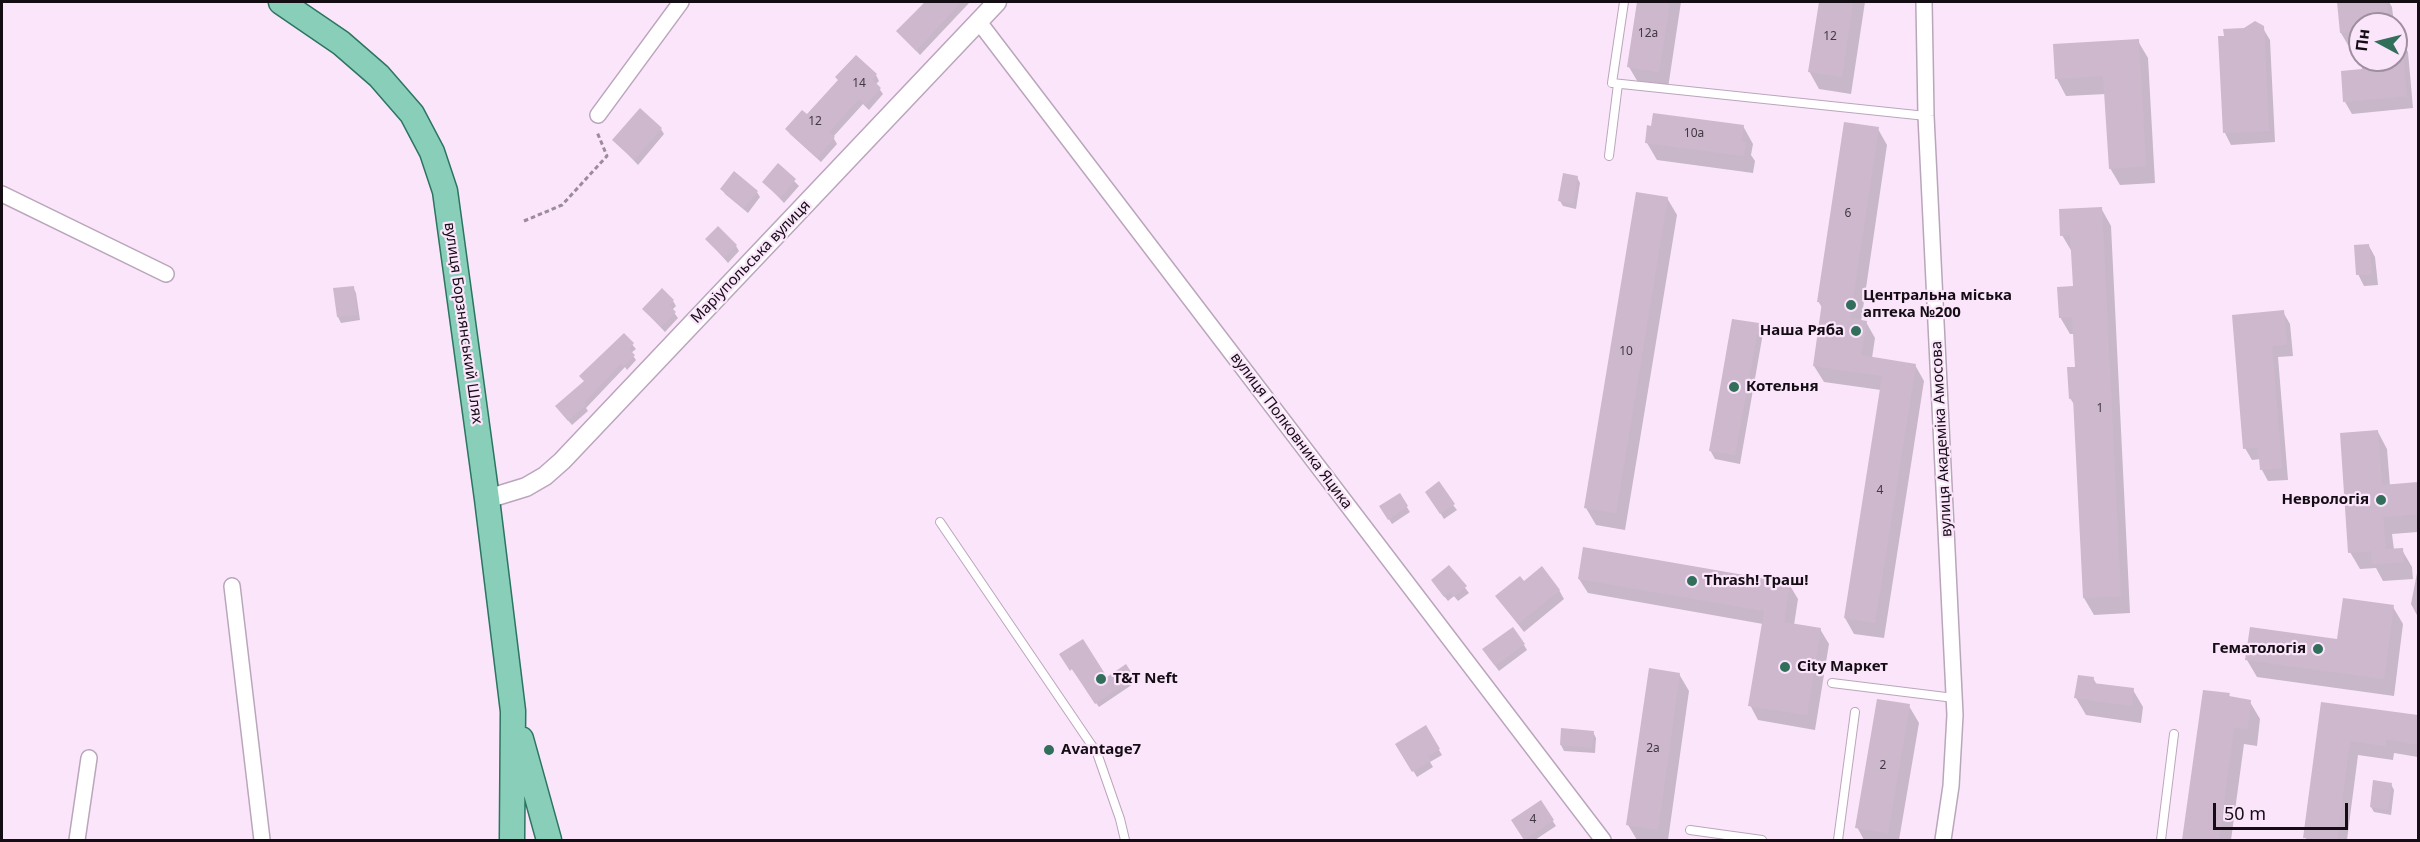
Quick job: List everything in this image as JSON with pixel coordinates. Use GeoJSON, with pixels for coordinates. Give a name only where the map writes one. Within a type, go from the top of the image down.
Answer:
{"type":"FeatureCollection","features":[{"type":"Feature","properties":{"kind":"main road","name":"вулиця Борзнянський Шлях"},"geometry":{"type":"LineString","coordinates":[[281,2],[341,43],[379,76],[412,114],[432,152],[445,191],[513,711],[512,840]]}},
{"type":"Feature","properties":{"kind":"main road","name":"вулиця Борзнянський Шлях"},"geometry":{"type":"LineString","coordinates":[[513,711],[549,840]]}},
{"type":"Feature","properties":{"kind":"street"},"geometry":{"type":"LineString","coordinates":[[598,115],[681,2]]}},
{"type":"Feature","properties":{"kind":"street","name":"Маріупольська вулиця"},"geometry":{"type":"LineString","coordinates":[[487,499],[526,487],[545,476],[562,461],[997,2]]}},
{"type":"Feature","properties":{"kind":"street","name":"вулиця Академіка Амосова"},"geometry":{"type":"LineString","coordinates":[[1924,2],[1926,116],[1954,698],[1951,786],[1944,840]]}},
{"type":"Feature","properties":{"kind":"street","name":"вулиця Полковника Яцика"},"geometry":{"type":"LineString","coordinates":[[979,22],[1603,840]]}},
{"type":"Feature","properties":{"kind":"street"},"geometry":{"type":"LineString","coordinates":[[2,194],[166,274]]}},
{"type":"Feature","properties":{"kind":"street"},"geometry":{"type":"LineString","coordinates":[[232,586],[262,840]]}},
{"type":"Feature","properties":{"kind":"street"},"geometry":{"type":"LineString","coordinates":[[76,840],[89,758]]}},
{"type":"Feature","properties":{"kind":"lane"},"geometry":{"type":"LineString","coordinates":[[1624,2],[1612,83],[1926,116]]}},
{"type":"Feature","properties":{"kind":"lane"},"geometry":{"type":"LineString","coordinates":[[1609,156],[1618,84]]}},
{"type":"Feature","properties":{"kind":"lane"},"geometry":{"type":"LineString","coordinates":[[940,522],[1097,753],[1125,840]]}},
{"type":"Feature","properties":{"kind":"lane"},"geometry":{"type":"LineString","coordinates":[[1832,683],[1954,698]]}},
{"type":"Feature","properties":{"kind":"lane"},"geometry":{"type":"LineString","coordinates":[[1838,840],[1855,712]]}},
{"type":"Feature","properties":{"kind":"lane"},"geometry":{"type":"LineString","coordinates":[[2161,840],[2174,734]]}},
{"type":"Feature","properties":{"kind":"lane"},"geometry":{"type":"LineString","coordinates":[[1690,830],[1761,840]]}},
{"type":"Feature","properties":{"kind":"path"},"geometry":{"type":"LineString","coordinates":[[524,221],[562,204],[607,156],[597,130],[598,115]]}},
{"type":"Feature","properties":{"kind":"building"},"geometry":{"type":"Polygon","coordinates":[[[925,2],[961,2],[916,51],[896,31],[925,2]]]}},
{"type":"Feature","properties":{"kind":"building"},"geometry":{"type":"Polygon","coordinates":[[[1637,2],[1670,2],[1659,72],[1627,67],[1637,2]]]}},
{"type":"Feature","properties":{"kind":"building"},"geometry":{"type":"Polygon","coordinates":[[[1819,2],[1853,2],[1842,77],[1808,72],[1819,2]]]}},
{"type":"Feature","properties":{"kind":"building"},"geometry":{"type":"Polygon","coordinates":[[[2337,2],[2387,2],[2388,12],[2348,12],[2348,33],[2340,33],[2337,2]]]}},
{"type":"Feature","properties":{"kind":"building"},"geometry":{"type":"Polygon","coordinates":[[[2255,21],[2264,26],[2269,131],[2223,133],[2218,36],[2224,36],[2223,29],[2244,28],[2255,21]]]}},
{"type":"Feature","properties":{"kind":"building"},"geometry":{"type":"Polygon","coordinates":[[[2139,39],[2146,166],[2109,169],[2103,76],[2055,79],[2053,44],[2139,39]]]}},
{"type":"Feature","properties":{"kind":"building"},"geometry":{"type":"Polygon","coordinates":[[[856,55],[877,74],[872,79],[881,88],[866,105],[859,99],[829,132],[835,137],[817,158],[785,129],[802,110],[807,114],[838,80],[835,77],[856,55]]]}},
{"type":"Feature","properties":{"kind":"building"},"geometry":{"type":"Polygon","coordinates":[[[2341,71],[2405,72],[2407,96],[2343,102],[2341,71]]]}},
{"type":"Feature","properties":{"kind":"building"},"geometry":{"type":"Polygon","coordinates":[[[640,108],[662,128],[634,160],[612,140],[640,108]]]}},
{"type":"Feature","properties":{"kind":"building"},"geometry":{"type":"Polygon","coordinates":[[[1653,113],[1744,125],[1741,142],[1746,142],[1744,156],[1645,143],[1647,125],[1651,126],[1653,113]]]}},
{"type":"Feature","properties":{"kind":"building"},"geometry":{"type":"Polygon","coordinates":[[[1844,122],[1879,127],[1850,318],[1867,321],[1861,355],[1916,364],[1875,623],[1844,618],[1882,376],[1813,366],[1822,302],[1817,302],[1844,122]]]}},
{"type":"Feature","properties":{"kind":"building"},"geometry":{"type":"Polygon","coordinates":[[[778,163],[796,179],[780,198],[762,182],[778,163]]]}},
{"type":"Feature","properties":{"kind":"building"},"geometry":{"type":"Polygon","coordinates":[[[734,171],[758,191],[744,208],[720,189],[734,171]]]}},
{"type":"Feature","properties":{"kind":"building"},"geometry":{"type":"Polygon","coordinates":[[[1563,173],[1578,176],[1573,204],[1558,201],[1563,173]]]}},
{"type":"Feature","properties":{"kind":"building"},"geometry":{"type":"Polygon","coordinates":[[[1636,192],[1668,197],[1616,513],[1584,508],[1636,192]]]}},
{"type":"Feature","properties":{"kind":"building"},"geometry":{"type":"Polygon","coordinates":[[[2102,207],[2121,596],[2083,598],[2073,398],[2069,399],[2067,367],[2075,367],[2072,317],[2059,318],[2057,287],[2073,286],[2070,235],[2060,236],[2059,209],[2102,207]]]}},
{"type":"Feature","properties":{"kind":"building"},"geometry":{"type":"Polygon","coordinates":[[[718,226],[737,245],[724,258],[705,239],[718,226]]]}},
{"type":"Feature","properties":{"kind":"building"},"geometry":{"type":"Polygon","coordinates":[[[2369,244],[2372,274],[2356,275],[2354,245],[2369,244]]]}},
{"type":"Feature","properties":{"kind":"building"},"geometry":{"type":"Polygon","coordinates":[[[354,286],[357,315],[337,317],[333,288],[354,286]]]}},
{"type":"Feature","properties":{"kind":"building"},"geometry":{"type":"Polygon","coordinates":[[[662,288],[674,300],[669,305],[676,312],[661,327],[642,309],[662,288]]]}},
{"type":"Feature","properties":{"kind":"building"},"geometry":{"type":"Polygon","coordinates":[[[2284,310],[2287,344],[2272,346],[2282,468],[2260,470],[2258,447],[2243,449],[2232,315],[2284,310]]]}},
{"type":"Feature","properties":{"kind":"building","name":"Котельня"},"geometry":{"type":"Polygon","coordinates":[[[1732,319],[1759,323],[1735,455],[1709,451],[1732,319]]]}},
{"type":"Feature","properties":{"kind":"building"},"geometry":{"type":"Polygon","coordinates":[[[624,333],[634,343],[629,349],[635,355],[624,366],[621,363],[584,403],[586,405],[568,421],[555,406],[584,381],[579,376],[624,333]]]}},
{"type":"Feature","properties":{"kind":"building","name":"Неврологія"},"geometry":{"type":"Polygon","coordinates":[[[2378,430],[2382,485],[2418,482],[2418,514],[2383,517],[2386,549],[2403,548],[2404,562],[2372,564],[2371,551],[2348,553],[2340,433],[2378,430]]]}},
{"type":"Feature","properties":{"kind":"building"},"geometry":{"type":"Polygon","coordinates":[[[1439,481],[1455,504],[1440,514],[1425,492],[1439,481]]]}},
{"type":"Feature","properties":{"kind":"building"},"geometry":{"type":"Polygon","coordinates":[[[1400,493],[1408,506],[1388,520],[1379,506],[1400,493]]]}},
{"type":"Feature","properties":{"kind":"building"},"geometry":{"type":"Polygon","coordinates":[[[1583,547],[1790,583],[1784,622],[1821,628],[1807,715],[1748,706],[1764,611],[1578,579],[1583,547]]]}},
{"type":"Feature","properties":{"kind":"building"},"geometry":{"type":"Polygon","coordinates":[[[1449,565],[1467,586],[1454,597],[1450,592],[1444,597],[1431,580],[1449,565]]]}},
{"type":"Feature","properties":{"kind":"building"},"geometry":{"type":"Polygon","coordinates":[[[1542,566],[1560,590],[1518,624],[1495,596],[1520,576],[1524,581],[1542,566]]]}},
{"type":"Feature","properties":{"kind":"building","name":"Гематологія"},"geometry":{"type":"Polygon","coordinates":[[[2343,598],[2394,605],[2384,679],[2245,660],[2250,627],[2337,639],[2343,598]]]}},
{"type":"Feature","properties":{"kind":"building"},"geometry":{"type":"Polygon","coordinates":[[[1513,627],[1525,644],[1495,666],[1482,649],[1513,627]]]}},
{"type":"Feature","properties":{"kind":"building"},"geometry":{"type":"Polygon","coordinates":[[[1083,639],[1107,677],[1126,664],[1135,678],[1095,704],[1059,654],[1083,639]]]}},
{"type":"Feature","properties":{"kind":"building"},"geometry":{"type":"Polygon","coordinates":[[[1649,668],[1680,673],[1658,830],[1626,825],[1649,668]]]}},
{"type":"Feature","properties":{"kind":"building"},"geometry":{"type":"Polygon","coordinates":[[[2078,675],[2094,677],[2093,683],[2134,688],[2132,706],[2074,698],[2078,675]]]}},
{"type":"Feature","properties":{"kind":"building"},"geometry":{"type":"Polygon","coordinates":[[[2203,690],[2230,693],[2229,696],[2251,700],[2248,729],[2234,728],[2219,840],[2182,840],[2203,690]]]}},
{"type":"Feature","properties":{"kind":"building"},"geometry":{"type":"Polygon","coordinates":[[[1877,699],[1910,704],[1888,833],[1855,828],[1877,699]]]}},
{"type":"Feature","properties":{"kind":"building"},"geometry":{"type":"Polygon","coordinates":[[[2321,702],[2418,715],[2418,745],[2386,739],[2385,746],[2350,741],[2337,840],[2303,838],[2321,702]]]}},
{"type":"Feature","properties":{"kind":"building"},"geometry":{"type":"Polygon","coordinates":[[[1426,725],[1440,749],[1428,756],[1431,761],[1412,772],[1395,744],[1426,725]]]}},
{"type":"Feature","properties":{"kind":"building"},"geometry":{"type":"Polygon","coordinates":[[[1561,728],[1594,731],[1592,748],[1560,745],[1561,728]]]}},
{"type":"Feature","properties":{"kind":"building"},"geometry":{"type":"Polygon","coordinates":[[[2373,780],[2392,783],[2388,810],[2370,807],[2373,780]]]}},
{"type":"Feature","properties":{"kind":"building"},"geometry":{"type":"Polygon","coordinates":[[[1541,800],[1554,820],[1524,840],[1511,820],[1541,800]]]}},
{"type":"Feature","properties":{"kind":"place","name":"Центральна міська аптека №200"},"geometry":{"type":"Point","coordinates":[1851,305]}},
{"type":"Feature","properties":{"kind":"place","name":"Наша Ряба"},"geometry":{"type":"Point","coordinates":[1856,331]}},
{"type":"Feature","properties":{"kind":"place","name":"Котельня"},"geometry":{"type":"Point","coordinates":[1734,387]}},
{"type":"Feature","properties":{"kind":"place","name":"Неврологія"},"geometry":{"type":"Point","coordinates":[2381,500]}},
{"type":"Feature","properties":{"kind":"place","name":"Thrash! Траш!"},"geometry":{"type":"Point","coordinates":[1692,581]}},
{"type":"Feature","properties":{"kind":"place","name":"Гематологія"},"geometry":{"type":"Point","coordinates":[2318,649]}},
{"type":"Feature","properties":{"kind":"place","name":"City Маркет"},"geometry":{"type":"Point","coordinates":[1785,667]}},
{"type":"Feature","properties":{"kind":"place","name":"T&T Neft"},"geometry":{"type":"Point","coordinates":[1101,679]}},
{"type":"Feature","properties":{"kind":"place","name":"Avantage7"},"geometry":{"type":"Point","coordinates":[1049,750]}}]}
